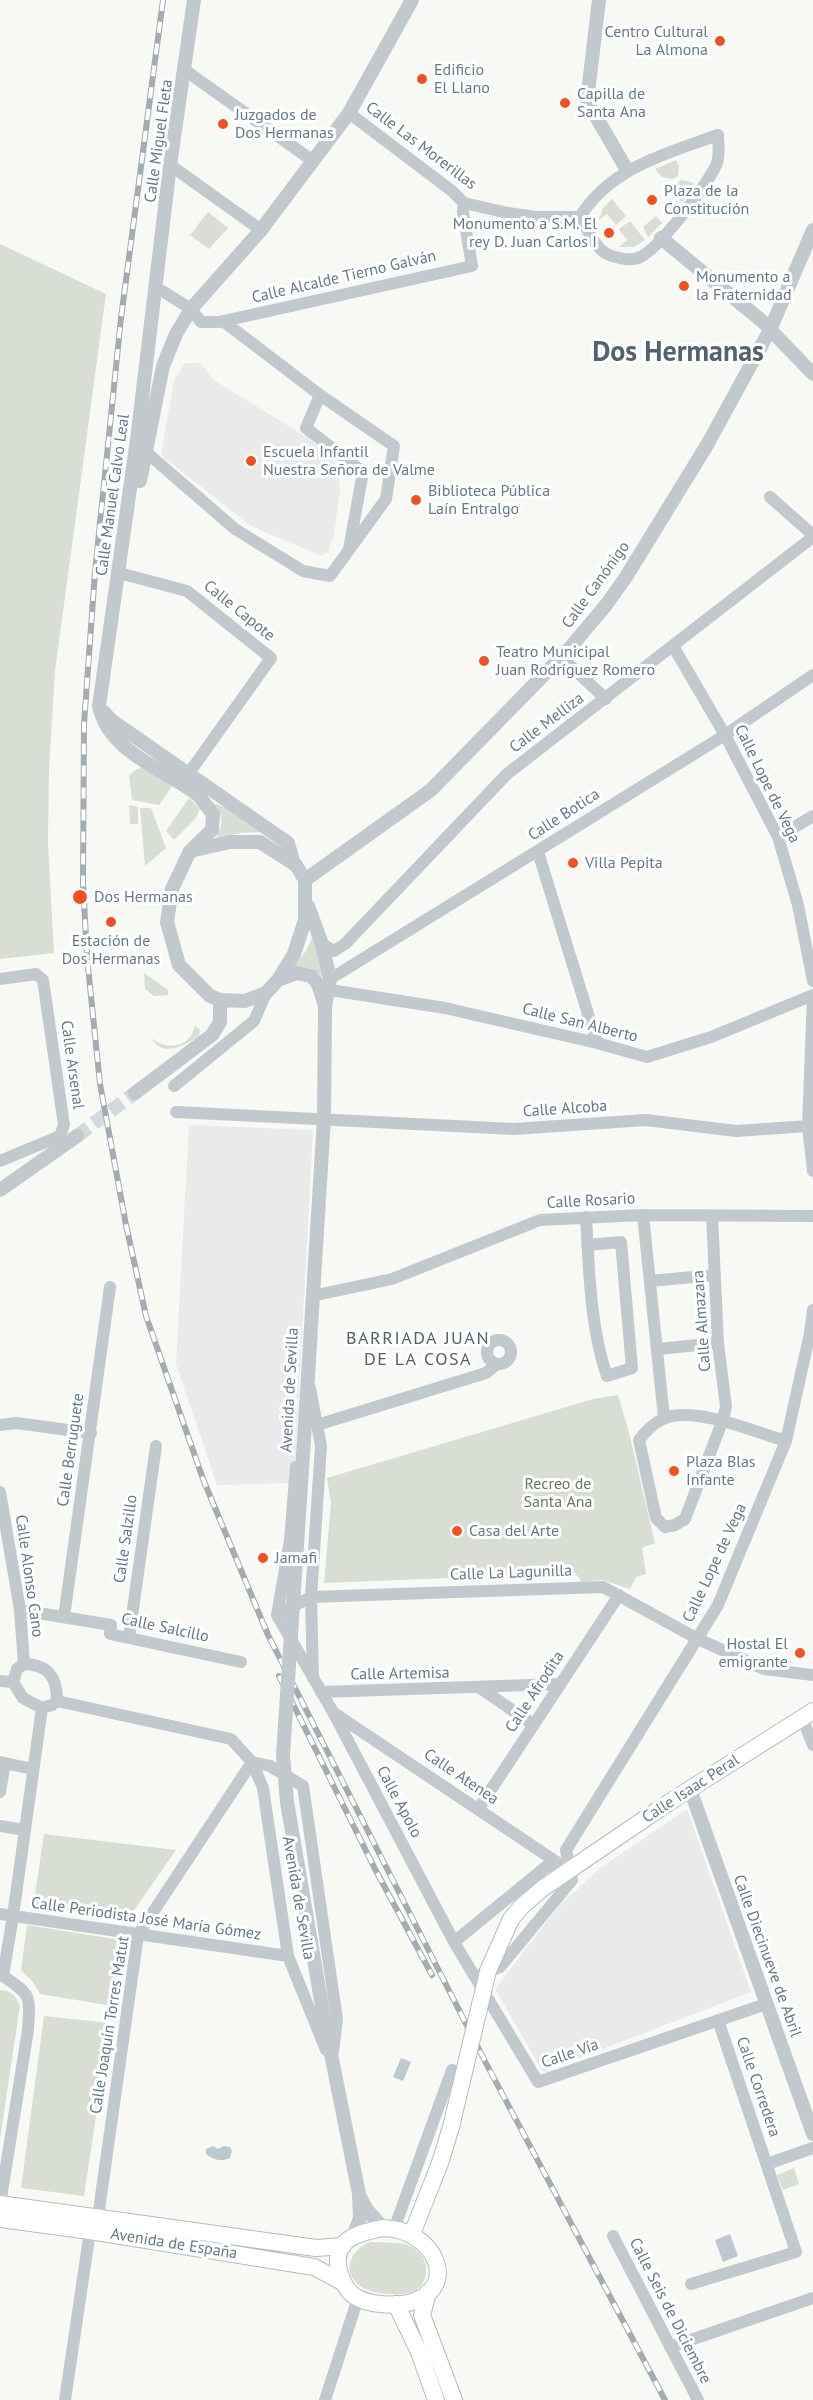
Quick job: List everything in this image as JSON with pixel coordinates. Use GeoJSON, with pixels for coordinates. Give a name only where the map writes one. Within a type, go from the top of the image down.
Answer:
{"type":"FeatureCollection","features":[{"type":"Feature","properties":{"kind":"main road","name":"Calle Isaac Peral"},"geometry":{"type":"LineString","coordinates":[[412,2234],[440,2163],[451,2127],[488,1971],[511,1919],[543,1888],[807,1714]]}},
{"type":"Feature","properties":{"kind":"main road","name":"Avenida de España"},"geometry":{"type":"LineString","coordinates":[[0,2204],[314,2267],[344,2283]]}},
{"type":"Feature","properties":{"kind":"main road","name":"Avenida de España"},"geometry":{"type":"LineString","coordinates":[[0,2220],[94,2224],[316,2248],[348,2242]]}},
{"type":"Feature","properties":{"kind":"main road"},"geometry":{"type":"LineString","coordinates":[[428,2292],[410,2302],[396,2304],[358,2298],[344,2283],[339,2271],[339,2256],[348,2242],[370,2231],[388,2228],[412,2234],[430,2249],[436,2260],[436,2277],[428,2292],[422,2315],[454,2400]]}},
{"type":"Feature","properties":{"kind":"main road"},"geometry":{"type":"LineString","coordinates":[[396,2304],[419,2352],[436,2400]]}},
{"type":"Feature","properties":{"kind":"street","name":"Calle Miguel Fleta"},"geometry":{"type":"LineString","coordinates":[[156,287],[170,165],[186,71],[194,0]]}},
{"type":"Feature","properties":{"kind":"street"},"geometry":{"type":"LineString","coordinates":[[119,570],[147,452],[163,366],[176,334],[190,309],[261,230],[349,113],[412,0]]}},
{"type":"Feature","properties":{"kind":"street"},"geometry":{"type":"LineString","coordinates":[[599,0],[587,101],[627,170]]}},
{"type":"Feature","properties":{"kind":"street"},"geometry":{"type":"LineString","coordinates":[[186,71],[313,160]]}},
{"type":"Feature","properties":{"kind":"street","name":"Calle Las Morerillas"},"geometry":{"type":"LineString","coordinates":[[349,113],[452,191],[464,203],[536,217],[580,216]]}},
{"type":"Feature","properties":{"kind":"street"},"geometry":{"type":"LineString","coordinates":[[718,135],[718,161],[696,201],[652,249],[638,258],[621,258],[605,253],[596,245],[580,216],[587,205],[627,170],[718,135]]}},
{"type":"Feature","properties":{"kind":"street"},"geometry":{"type":"LineString","coordinates":[[170,165],[261,230]]}},
{"type":"Feature","properties":{"kind":"street","name":"Calle Alcalde Tierno Galván"},"geometry":{"type":"LineString","coordinates":[[223,321],[472,266],[463,212],[464,203]]}},
{"type":"Feature","properties":{"kind":"street","name":"Calle Canónigo"},"geometry":{"type":"LineString","coordinates":[[305,880],[431,790],[561,657],[606,605],[626,577],[707,445],[770,330],[813,230]]}},
{"type":"Feature","properties":{"kind":"street"},"geometry":{"type":"LineString","coordinates":[[661,238],[680,251],[770,330],[812,372]]}},
{"type":"Feature","properties":{"kind":"street"},"geometry":{"type":"LineString","coordinates":[[137,440],[147,452],[236,529],[303,571],[330,576],[386,499],[394,446],[320,395],[223,321],[201,322],[190,309],[156,287]]}},
{"type":"Feature","properties":{"kind":"street","name":"Calle Manuel Calvo Leal"},"geometry":{"type":"LineString","coordinates":[[99,706],[156,287]]}},
{"type":"Feature","properties":{"kind":"street"},"geometry":{"type":"LineString","coordinates":[[320,395],[306,428],[363,472],[349,549]]}},
{"type":"Feature","properties":{"kind":"street"},"geometry":{"type":"LineString","coordinates":[[770,498],[813,536]]}},
{"type":"Feature","properties":{"kind":"street","name":"Calle Melliza"},"geometry":{"type":"LineString","coordinates":[[322,944],[334,951],[345,944],[507,774],[813,536]]}},
{"type":"Feature","properties":{"kind":"street","name":"Calle Capote"},"geometry":{"type":"LineString","coordinates":[[119,570],[187,591],[271,658],[189,773]]}},
{"type":"Feature","properties":{"kind":"street","name":"Calle Lope de Vega"},"geometry":{"type":"LineString","coordinates":[[673,646],[725,735],[778,837],[798,905],[813,981]]}},
{"type":"Feature","properties":{"kind":"street"},"geometry":{"type":"LineString","coordinates":[[561,657],[606,699]]}},
{"type":"Feature","properties":{"kind":"street","name":"Calle Botica"},"geometry":{"type":"LineString","coordinates":[[330,984],[725,735],[813,675]]}},
{"type":"Feature","properties":{"kind":"street"},"geometry":{"type":"LineString","coordinates":[[99,706],[111,720],[288,843],[294,864],[305,880],[305,920],[294,954],[278,980],[266,993],[254,1021],[174,1086]]}},
{"type":"Feature","properties":{"kind":"street"},"geometry":{"type":"LineString","coordinates":[[99,706],[102,719],[120,743],[196,794],[213,814],[212,830],[190,851],[172,889],[167,922],[179,965],[204,990],[220,1000],[245,1001],[266,993]]}},
{"type":"Feature","properties":{"kind":"street"},"geometry":{"type":"LineString","coordinates":[[778,837],[813,816]]}},
{"type":"Feature","properties":{"kind":"street"},"geometry":{"type":"LineString","coordinates":[[190,851],[230,842],[260,842],[294,864]]}},
{"type":"Feature","properties":{"kind":"street"},"geometry":{"type":"LineString","coordinates":[[538,852],[597,1043]]}},
{"type":"Feature","properties":{"kind":"street"},"geometry":{"type":"LineString","coordinates":[[306,898],[322,944],[330,984]]}},
{"type":"Feature","properties":{"kind":"street","name":"Avenida de Sevilla"},"geometry":{"type":"LineString","coordinates":[[278,980],[297,973],[311,976],[318,984],[325,1006]]}},
{"type":"Feature","properties":{"kind":"street","name":"Calle Arsenal"},"geometry":{"type":"LineString","coordinates":[[0,979],[36,974],[43,980],[64,1125],[60,1136],[0,1161]]}},
{"type":"Feature","properties":{"kind":"street","name":"Avenida de Sevilla"},"geometry":{"type":"LineString","coordinates":[[330,984],[325,1006],[324,1119],[283,1755],[287,1802],[325,2024],[358,2194],[360,2218],[348,2242]]}},
{"type":"Feature","properties":{"kind":"street","name":"Calle San Alberto"},"geometry":{"type":"LineString","coordinates":[[330,984],[597,1043],[647,1057],[711,1037],[813,995]]}},
{"type":"Feature","properties":{"kind":"street"},"geometry":{"type":"LineString","coordinates":[[813,995],[808,1126],[813,1171]]}},
{"type":"Feature","properties":{"kind":"street"},"geometry":{"type":"LineString","coordinates":[[135,1093],[212,1035],[220,1022],[220,1000]]}},
{"type":"Feature","properties":{"kind":"street","name":"Calle Alcoba"},"geometry":{"type":"LineString","coordinates":[[176,1112],[514,1129],[646,1120],[736,1131],[808,1126]]}},
{"type":"Feature","properties":{"kind":"street"},"geometry":{"type":"LineString","coordinates":[[0,1190],[77,1136]]}},
{"type":"Feature","properties":{"kind":"street"},"geometry":{"type":"LineString","coordinates":[[643,1215],[664,1418]]}},
{"type":"Feature","properties":{"kind":"street","name":"Calle Rosario"},"geometry":{"type":"LineString","coordinates":[[312,1296],[392,1279],[540,1220],[643,1215],[813,1216]]}},
{"type":"Feature","properties":{"kind":"street"},"geometry":{"type":"LineString","coordinates":[[586,1216],[587,1245],[598,1351],[607,1376],[632,1368],[621,1242],[587,1245]]}},
{"type":"Feature","properties":{"kind":"street","name":"Calle Almazara"},"geometry":{"type":"LineString","coordinates":[[712,1216],[718,1342],[726,1407],[722,1422]]}},
{"type":"Feature","properties":{"kind":"street"},"geometry":{"type":"LineString","coordinates":[[651,1281],[714,1275]]}},
{"type":"Feature","properties":{"kind":"street","name":"Calle Berruguete"},"geometry":{"type":"LineString","coordinates":[[64,1617],[110,1287]]}},
{"type":"Feature","properties":{"kind":"street","name":"Calle Lope de Vega"},"geometry":{"type":"LineString","coordinates":[[570,1870],[566,1850],[718,1605],[786,1442],[813,1310]]}},
{"type":"Feature","properties":{"kind":"street"},"geometry":{"type":"LineString","coordinates":[[658,1349],[718,1342]]}},
{"type":"Feature","properties":{"kind":"street"},"geometry":{"type":"LineString","coordinates":[[317,1425],[486,1372],[497,1364]]}},
{"type":"Feature","properties":{"kind":"street"},"geometry":{"type":"LineString","coordinates":[[308,1374],[321,1446],[311,1597],[313,1679]]}},
{"type":"Feature","properties":{"kind":"street"},"geometry":{"type":"LineString","coordinates":[[277,1615],[290,1540],[299,1425],[307,1388]]}},
{"type":"Feature","properties":{"kind":"street"},"geometry":{"type":"LineString","coordinates":[[722,1422],[685,1519],[675,1525],[665,1527],[656,1518],[639,1440],[646,1431],[664,1418],[703,1415],[786,1442]]}},
{"type":"Feature","properties":{"kind":"street"},"geometry":{"type":"LineString","coordinates":[[0,1425],[16,1424],[91,1433]]}},
{"type":"Feature","properties":{"kind":"street","name":"Calle Salzillo"},"geometry":{"type":"LineString","coordinates":[[129,1637],[156,1446]]}},
{"type":"Feature","properties":{"kind":"street","name":"Calle Alonso Cano"},"geometry":{"type":"LineString","coordinates":[[0,1492],[20,1610],[24,1664]]}},
{"type":"Feature","properties":{"kind":"street","name":"Calle La Lagunilla"},"geometry":{"type":"LineString","coordinates":[[311,1597],[603,1587],[698,1640],[764,1669],[813,1675]]}},
{"type":"Feature","properties":{"kind":"street","name":"Calle Afrodita"},"geometry":{"type":"LineString","coordinates":[[479,1808],[620,1595]]}},
{"type":"Feature","properties":{"kind":"street"},"geometry":{"type":"LineString","coordinates":[[277,1615],[311,1597]]}},
{"type":"Feature","properties":{"kind":"street","name":"Calle Salcillo"},"geometry":{"type":"LineString","coordinates":[[20,1610],[111,1625],[110,1634],[241,1662]]}},
{"type":"Feature","properties":{"kind":"street","name":"Calle Apolo"},"geometry":{"type":"LineString","coordinates":[[277,1615],[333,1712],[454,1941]]}},
{"type":"Feature","properties":{"kind":"street"},"geometry":{"type":"LineString","coordinates":[[42,1708],[23,1698],[6,1682],[24,1664],[39,1665],[49,1672],[57,1686],[57,1701]]}},
{"type":"Feature","properties":{"kind":"street","name":"Calle Artemisa"},"geometry":{"type":"LineString","coordinates":[[321,1692],[560,1684]]}},
{"type":"Feature","properties":{"kind":"street"},"geometry":{"type":"LineString","coordinates":[[480,1688],[534,1725]]}},
{"type":"Feature","properties":{"kind":"street"},"geometry":{"type":"LineString","coordinates":[[42,1708],[57,1701],[231,1739],[252,1762]]}},
{"type":"Feature","properties":{"kind":"street"},"geometry":{"type":"LineString","coordinates":[[0,2204],[3,2165],[28,2030],[30,2002],[24,1990],[1,1977],[13,1916],[42,1708]]}},
{"type":"Feature","properties":{"kind":"street","name":"Calle Atenea"},"geometry":{"type":"LineString","coordinates":[[333,1712],[570,1870]]}},
{"type":"Feature","properties":{"kind":"street"},"geometry":{"type":"LineString","coordinates":[[807,1714],[813,1745]]}},
{"type":"Feature","properties":{"kind":"street"},"geometry":{"type":"LineString","coordinates":[[350,1744],[358,1737],[367,1734]]}},
{"type":"Feature","properties":{"kind":"street"},"geometry":{"type":"LineString","coordinates":[[0,1792],[3,1762],[33,1769]]}},
{"type":"Feature","properties":{"kind":"street","name":"Avenida de Sevilla"},"geometry":{"type":"LineString","coordinates":[[252,1762],[270,1766],[303,1786],[337,2019],[333,2065]]}},
{"type":"Feature","properties":{"kind":"street","name":"Avenida de Sevilla"},"geometry":{"type":"LineString","coordinates":[[252,1762],[262,1788],[288,1956],[333,2065]]}},
{"type":"Feature","properties":{"kind":"street","name":"Calle Joaquín Torres Matut"},"geometry":{"type":"LineString","coordinates":[[65,2400],[138,1935],[252,1762]]}},
{"type":"Feature","properties":{"kind":"street","name":"Calle Diecinueve de Abril"},"geometry":{"type":"LineString","coordinates":[[690,1789],[813,2134]]}},
{"type":"Feature","properties":{"kind":"street"},"geometry":{"type":"LineString","coordinates":[[0,1826],[25,1830]]}},
{"type":"Feature","properties":{"kind":"street"},"geometry":{"type":"LineString","coordinates":[[454,1941],[547,1866],[570,1870],[572,1880],[500,1967],[475,1976]]}},
{"type":"Feature","properties":{"kind":"street","name":"Calle Periodista José María Gómez"},"geometry":{"type":"LineString","coordinates":[[0,1914],[288,1956]]}},
{"type":"Feature","properties":{"kind":"street","name":"Calle Vía"},"geometry":{"type":"LineString","coordinates":[[454,1941],[538,2082],[766,2004]]}},
{"type":"Feature","properties":{"kind":"street","name":"Calle Corredera"},"geometry":{"type":"LineString","coordinates":[[691,2284],[796,2252],[718,2020]]}},
{"type":"Feature","properties":{"kind":"street"},"geometry":{"type":"LineString","coordinates":[[388,2228],[452,2070]]}},
{"type":"Feature","properties":{"kind":"street","name":"Calle Corredera"},"geometry":{"type":"LineString","coordinates":[[767,2164],[813,2148]]}},
{"type":"Feature","properties":{"kind":"street","name":"Avenida de Sevilla"},"geometry":{"type":"LineString","coordinates":[[358,2194],[367,2211],[388,2228]]}},
{"type":"Feature","properties":{"kind":"street","name":"Calle Seis de Diciembre"},"geometry":{"type":"LineString","coordinates":[[613,2236],[698,2400]]}},
{"type":"Feature","properties":{"kind":"street"},"geometry":{"type":"LineString","coordinates":[[325,2400],[358,2298]]}},
{"type":"Feature","properties":{"kind":"street"},"geometry":{"type":"LineString","coordinates":[[670,2347],[813,2298]]}},
{"type":"Feature","properties":{"kind":"shaded area","name":"Escuela Infantil Nuestra Señora de Valme"},"geometry":{"type":"Polygon","coordinates":[[[185,363],[200,363],[214,380],[308,438],[337,465],[340,491],[333,540],[330,541],[329,551],[321,556],[251,526],[161,455],[174,380],[185,363]]]}},
{"type":"Feature","properties":{"kind":"shaded area"},"geometry":{"type":"Polygon","coordinates":[[[189,1125],[313,1130],[294,1483],[217,1485],[176,1364],[189,1125]]]}},
{"type":"Feature","properties":{"kind":"shaded area"},"geometry":{"type":"Polygon","coordinates":[[[687,1809],[751,1992],[543,2072],[495,1989],[559,1906],[599,1869],[687,1809]]]}},
{"type":"Feature","properties":{"kind":"shaded area"},"geometry":{"type":"Polygon","coordinates":[[[401,2058],[411,2062],[403,2081],[393,2077],[401,2058]]]}},
{"type":"Feature","properties":{"kind":"shaded area"},"geometry":{"type":"Polygon","coordinates":[[[213,2146],[218,2149],[224,2146],[230,2147],[232,2151],[230,2158],[215,2159],[206,2154],[206,2149],[213,2146]]]}},
{"type":"Feature","properties":{"kind":"shaded area"},"geometry":{"type":"Polygon","coordinates":[[[730,2234],[738,2256],[723,2262],[715,2240],[730,2234]]]}},
{"type":"Feature","properties":{"kind":"green space"},"geometry":{"type":"Polygon","coordinates":[[[676,160],[679,166],[678,176],[673,179],[662,177],[655,169],[676,160]]]}},
{"type":"Feature","properties":{"kind":"green space"},"geometry":{"type":"Polygon","coordinates":[[[681,180],[692,182],[695,186],[682,203],[676,195],[677,183],[681,180]]]}},
{"type":"Feature","properties":{"kind":"green space"},"geometry":{"type":"Polygon","coordinates":[[[612,199],[626,216],[616,225],[607,214],[599,220],[603,208],[612,199]]]}},
{"type":"Feature","properties":{"kind":"green space"},"geometry":{"type":"Polygon","coordinates":[[[208,212],[228,228],[209,249],[190,235],[208,212]]]}},
{"type":"Feature","properties":{"kind":"green space"},"geometry":{"type":"Polygon","coordinates":[[[656,216],[662,223],[648,237],[643,227],[656,216]]]}},
{"type":"Feature","properties":{"kind":"green space"},"geometry":{"type":"Polygon","coordinates":[[[630,221],[645,240],[634,247],[619,247],[627,240],[619,229],[630,221]]]}},
{"type":"Feature","properties":{"kind":"green space"},"geometry":{"type":"Polygon","coordinates":[[[0,244],[106,294],[55,671],[49,769],[48,843],[54,953],[0,959],[0,244]]]}},
{"type":"Feature","properties":{"kind":"green space"},"geometry":{"type":"Polygon","coordinates":[[[147,766],[173,785],[159,805],[132,800],[129,775],[147,766]]]}},
{"type":"Feature","properties":{"kind":"green space"},"geometry":{"type":"Polygon","coordinates":[[[189,798],[200,809],[196,818],[174,840],[166,831],[189,798]]]}},
{"type":"Feature","properties":{"kind":"green space"},"geometry":{"type":"Polygon","coordinates":[[[214,803],[239,814],[264,832],[240,833],[216,838],[221,820],[214,803]]]}},
{"type":"Feature","properties":{"kind":"green space"},"geometry":{"type":"Polygon","coordinates":[[[129,805],[138,807],[138,824],[130,824],[129,805]]]}},
{"type":"Feature","properties":{"kind":"green space"},"geometry":{"type":"Polygon","coordinates":[[[140,808],[151,808],[166,848],[145,866],[140,808]]]}},
{"type":"Feature","properties":{"kind":"green space"},"geometry":{"type":"Polygon","coordinates":[[[314,934],[323,977],[312,969],[294,966],[306,951],[314,934]]]}},
{"type":"Feature","properties":{"kind":"green space"},"geometry":{"type":"Polygon","coordinates":[[[144,973],[168,990],[168,995],[154,996],[145,989],[144,973]]]}},
{"type":"Feature","properties":{"kind":"green space"},"geometry":{"type":"Polygon","coordinates":[[[195,1025],[200,1030],[199,1036],[174,1048],[161,1048],[151,1038],[164,1045],[178,1045],[189,1039],[195,1025]]]}},
{"type":"Feature","properties":{"kind":"green space","name":"Recreo de Santa Ana"},"geometry":{"type":"Polygon","coordinates":[[[618,1395],[655,1543],[642,1548],[646,1574],[636,1577],[630,1589],[602,1580],[582,1582],[575,1573],[324,1583],[331,1503],[327,1478],[593,1399],[618,1395]]]}},
{"type":"Feature","properties":{"kind":"green space"},"geometry":{"type":"Polygon","coordinates":[[[44,1834],[176,1850],[128,1919],[33,1907],[44,1834]]]}},
{"type":"Feature","properties":{"kind":"green space"},"geometry":{"type":"Polygon","coordinates":[[[27,1925],[121,1940],[113,2006],[40,1994],[33,1982],[21,1970],[27,1925]]]}},
{"type":"Feature","properties":{"kind":"green space"},"geometry":{"type":"Polygon","coordinates":[[[0,1990],[13,1994],[20,2006],[0,2139],[0,1990]]]}},
{"type":"Feature","properties":{"kind":"green space"},"geometry":{"type":"Polygon","coordinates":[[[44,2016],[110,2023],[84,2196],[21,2188],[44,2016]]]}},
{"type":"Feature","properties":{"kind":"green space"},"geometry":{"type":"Polygon","coordinates":[[[794,2168],[799,2184],[783,2190],[777,2175],[794,2168]]]}},
{"type":"Feature","properties":{"kind":"green space"},"geometry":{"type":"Polygon","coordinates":[[[370,2242],[403,2244],[419,2252],[424,2259],[426,2274],[419,2288],[413,2292],[393,2294],[374,2292],[359,2285],[350,2273],[351,2260],[358,2249],[370,2242]]]}},
{"type":"Feature","properties":{"kind":"tunnel"},"geometry":{"type":"LineString","coordinates":[[77,1136],[135,1093]]}},
{"type":"Feature","properties":{"kind":"railway"},"geometry":{"type":"LineString","coordinates":[[163,0],[121,318],[95,572],[84,724],[83,883],[87,957],[100,1084],[126,1225],[146,1316],[203,1479],[268,1635],[488,2067],[665,2400]]}},
{"type":"Feature","properties":{"kind":"railway"},"geometry":{"type":"LineString","coordinates":[[279,1676],[375,1869],[432,1975]]}},
{"type":"Feature","properties":{"kind":"place","name":"Centro Cultural La Almona"},"geometry":{"type":"Point","coordinates":[720,41]}},
{"type":"Feature","properties":{"kind":"place","name":"Edificio El Llano"},"geometry":{"type":"Point","coordinates":[422,79]}},
{"type":"Feature","properties":{"kind":"place","name":"Capilla de Santa Ana"},"geometry":{"type":"Point","coordinates":[565,103]}},
{"type":"Feature","properties":{"kind":"place","name":"Juzgados de Dos Hermanas"},"geometry":{"type":"Point","coordinates":[223,124]}},
{"type":"Feature","properties":{"kind":"place","name":"Plaza de la Constitución"},"geometry":{"type":"Point","coordinates":[652,200]}},
{"type":"Feature","properties":{"kind":"place","name":"Monumento a S.M. El rey D. Juan Carlos I"},"geometry":{"type":"Point","coordinates":[609,233]}},
{"type":"Feature","properties":{"kind":"place","name":"Monumento a la Fraternidad"},"geometry":{"type":"Point","coordinates":[684,286]}},
{"type":"Feature","properties":{"kind":"place","name":"Escuela Infantil Nuestra Señora de Valme"},"geometry":{"type":"Point","coordinates":[251,461]}},
{"type":"Feature","properties":{"kind":"place","name":"Biblioteca Pública Laín Entralgo"},"geometry":{"type":"Point","coordinates":[416,500]}},
{"type":"Feature","properties":{"kind":"place","name":"Teatro Municipal Juan Rodríguez Romero"},"geometry":{"type":"Point","coordinates":[484,661]}},
{"type":"Feature","properties":{"kind":"place","name":"Villa Pepita"},"geometry":{"type":"Point","coordinates":[573,863]}},
{"type":"Feature","properties":{"kind":"place","name":"Dos Hermanas"},"geometry":{"type":"Point","coordinates":[80,897]}},
{"type":"Feature","properties":{"kind":"place","name":"Estación de Dos Hermanas"},"geometry":{"type":"Point","coordinates":[111,922]}},
{"type":"Feature","properties":{"kind":"place","name":"Plaza Blas Infante"},"geometry":{"type":"Point","coordinates":[674,1471]}},
{"type":"Feature","properties":{"kind":"place","name":"Casa del Arte"},"geometry":{"type":"Point","coordinates":[457,1531]}},
{"type":"Feature","properties":{"kind":"place","name":"Jamafi"},"geometry":{"type":"Point","coordinates":[263,1558]}},
{"type":"Feature","properties":{"kind":"place","name":"Hostal El emigrante"},"geometry":{"type":"Point","coordinates":[800,1653]}},
{"type":"Feature","properties":{"kind":"district","name":"Dos Hermanas"},"geometry":{"type":"Point","coordinates":[678,353]}},
{"type":"Feature","properties":{"kind":"district","name":"BARRIADA JUAN DE LA COSA"},"geometry":{"type":"Point","coordinates":[418,1349]}}]}
